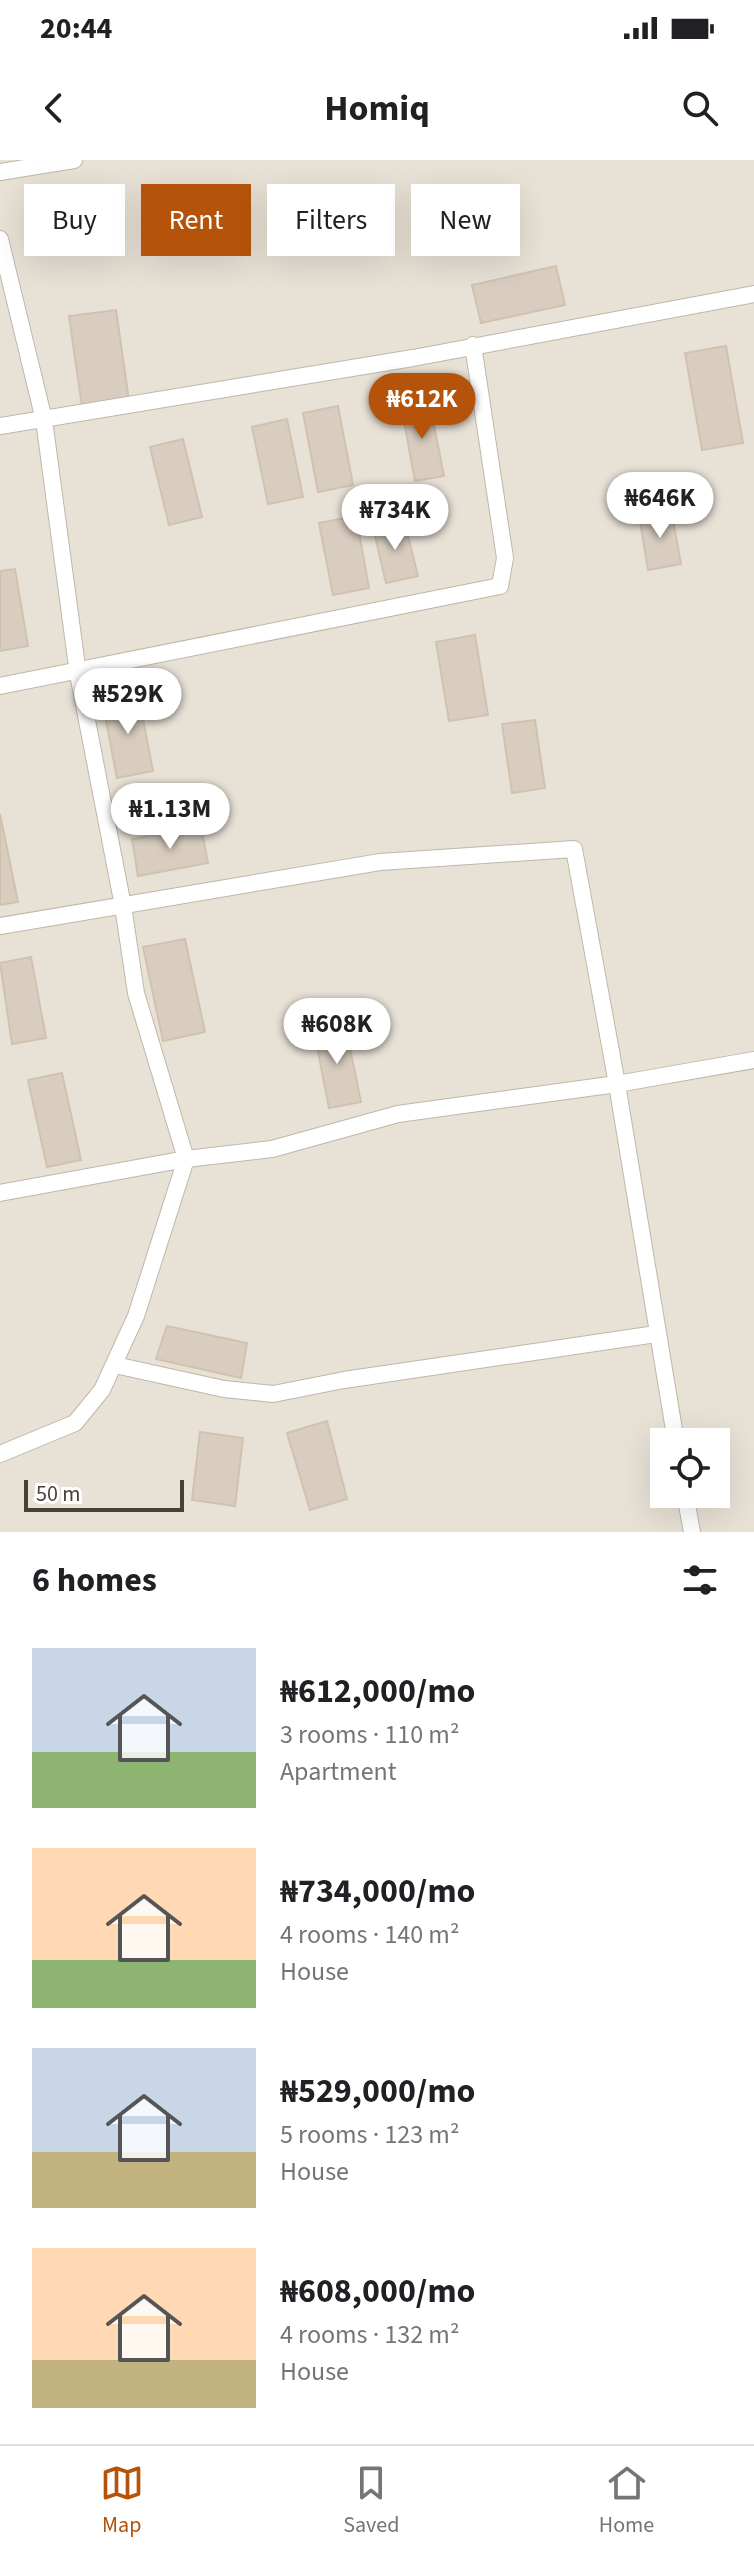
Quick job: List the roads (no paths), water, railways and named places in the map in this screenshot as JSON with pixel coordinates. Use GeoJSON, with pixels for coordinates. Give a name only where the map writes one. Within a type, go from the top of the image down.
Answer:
{"type":"FeatureCollection","features":[{"type":"Feature","properties":{"kind":"street"},"geometry":{"type":"LineString","coordinates":[[0,172],[74,160]]}},
{"type":"Feature","properties":{"kind":"street"},"geometry":{"type":"LineString","coordinates":[[0,239],[44,420],[78,674],[123,906],[136,993],[186,1159],[136,1316],[115,1365],[75,1423],[0,1454]]}},
{"type":"Feature","properties":{"kind":"street"},"geometry":{"type":"LineString","coordinates":[[0,426],[754,294]]}},
{"type":"Feature","properties":{"kind":"street"},"geometry":{"type":"LineString","coordinates":[[0,686],[78,674],[500,586],[505,558],[473,345]]}},
{"type":"Feature","properties":{"kind":"street"},"geometry":{"type":"LineString","coordinates":[[0,926],[380,862],[567,846],[576,854],[673,1428]]}},
{"type":"Feature","properties":{"kind":"street"},"geometry":{"type":"LineString","coordinates":[[0,1193],[186,1159],[272,1149],[398,1114],[617,1084],[754,1060]]}},
{"type":"Feature","properties":{"kind":"street"},"geometry":{"type":"LineString","coordinates":[[115,1365],[224,1389],[273,1394],[344,1380],[656,1334]]}},
{"type":"Feature","properties":{"kind":"street"},"geometry":{"type":"LineString","coordinates":[[688,1508],[692,1532]]}}]}
